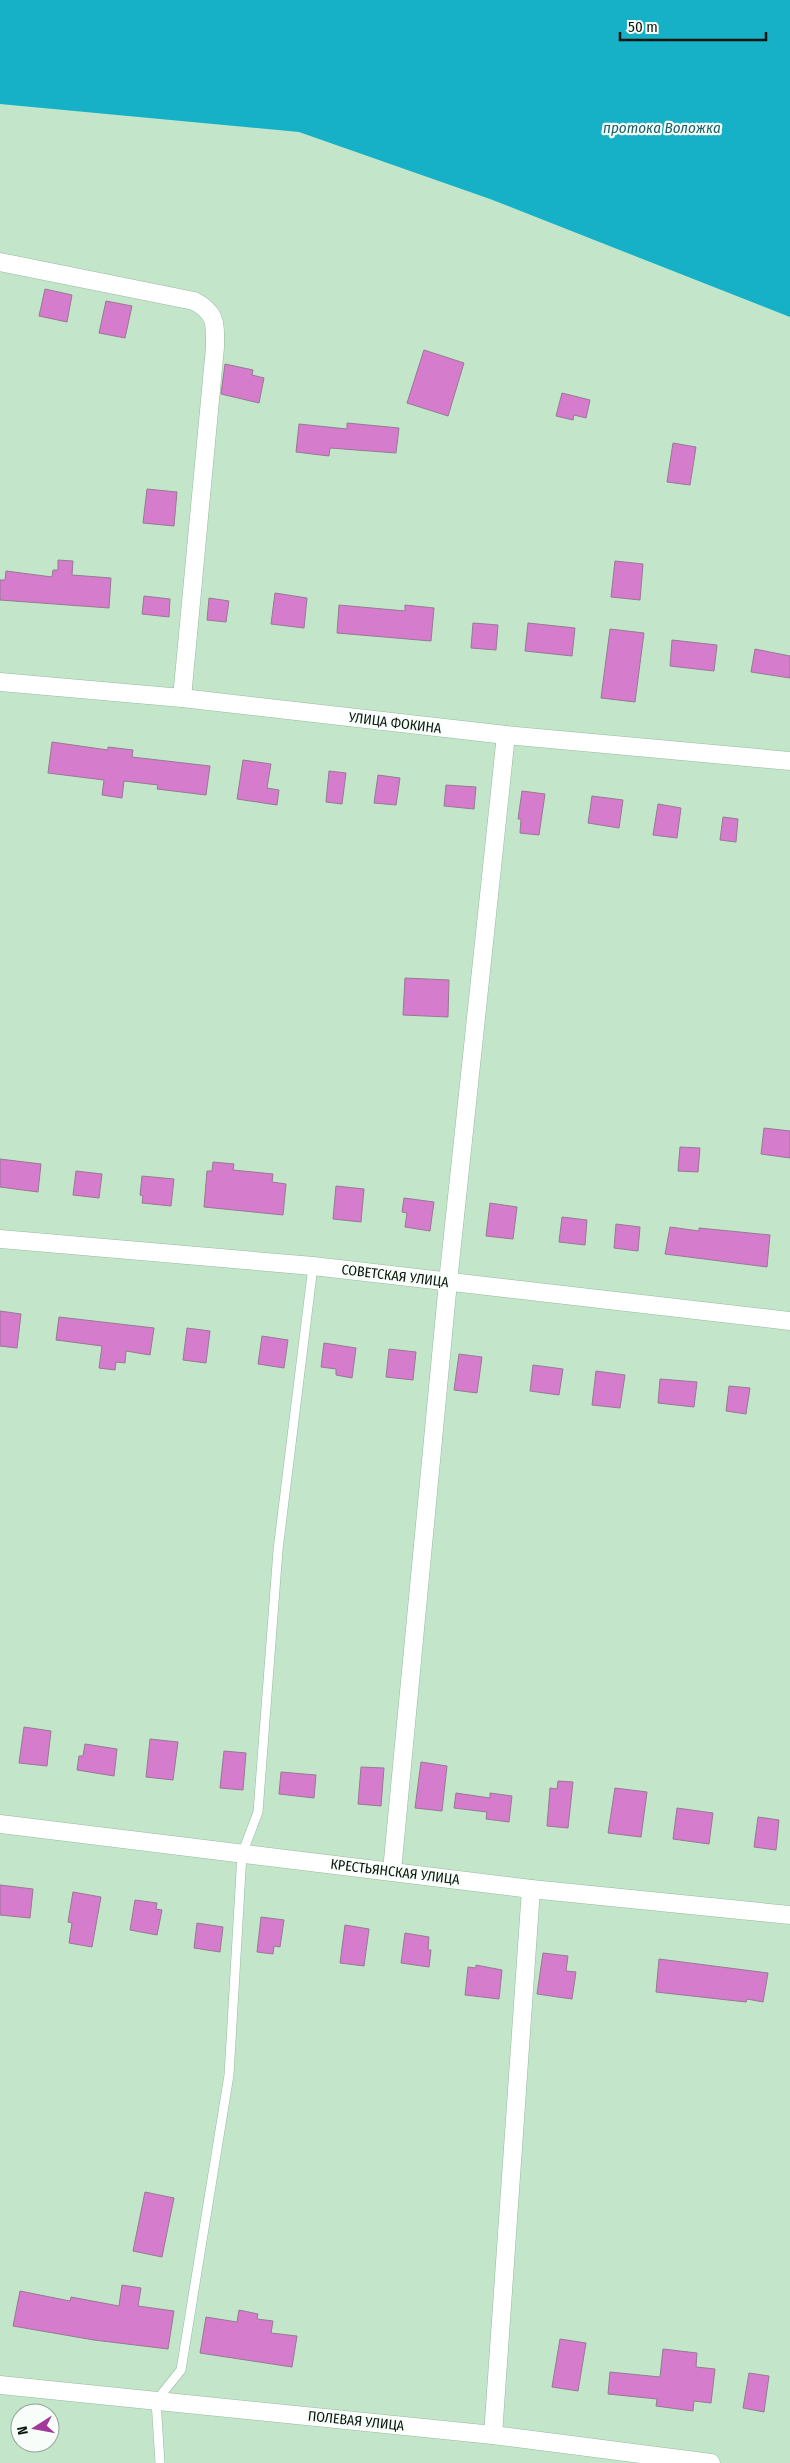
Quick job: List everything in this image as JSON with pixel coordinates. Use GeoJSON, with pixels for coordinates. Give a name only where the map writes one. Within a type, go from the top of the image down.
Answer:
{"type":"FeatureCollection","features":[{"type":"Feature","properties":{"kind":"street"},"geometry":{"type":"LineString","coordinates":[[0,262],[194,301],[204,306],[213,316],[214,347],[182,698]]}},
{"type":"Feature","properties":{"kind":"street","name":"УЛИЦА ФОКИНА"},"geometry":{"type":"LineString","coordinates":[[0,682],[182,698],[506,736],[790,761]]}},
{"type":"Feature","properties":{"kind":"street"},"geometry":{"type":"LineString","coordinates":[[392,1871],[448,1282],[506,736]]}},
{"type":"Feature","properties":{"kind":"street","name":"СОВЕТСКАЯ УЛИЦА"},"geometry":{"type":"LineString","coordinates":[[0,1239],[313,1266],[790,1321]]}},
{"type":"Feature","properties":{"kind":"street","name":"КРЕСТЬЯНСКАЯ УЛИЦА"},"geometry":{"type":"LineString","coordinates":[[0,1824],[531,1889],[790,1915]]}},
{"type":"Feature","properties":{"kind":"street"},"geometry":{"type":"LineString","coordinates":[[493,2435],[531,1889]]}},
{"type":"Feature","properties":{"kind":"street","name":"ПОЛЕВАЯ УЛИЦА"},"geometry":{"type":"LineString","coordinates":[[0,2385],[493,2435],[711,2463]]}},
{"type":"Feature","properties":{"kind":"lane"},"geometry":{"type":"LineString","coordinates":[[160,2463],[156,2401],[181,2370],[228,2085],[242,1854],[258,1812],[278,1550],[313,1266]]}},
{"type":"Feature","properties":{"kind":"water","name":"протока Воложка"},"geometry":{"type":"Polygon","coordinates":[[[0,0],[790,0],[790,317],[490,199],[299,132],[0,104],[0,0]]]}},
{"type":"Feature","properties":{"kind":"building"},"geometry":{"type":"Polygon","coordinates":[[[45,289],[72,295],[67,322],[39,316],[45,289]]]}},
{"type":"Feature","properties":{"kind":"building"},"geometry":{"type":"Polygon","coordinates":[[[106,301],[132,306],[125,338],[99,333],[106,301]]]}},
{"type":"Feature","properties":{"kind":"building"},"geometry":{"type":"Polygon","coordinates":[[[424,350],[464,363],[448,416],[407,403],[424,350]]]}},
{"type":"Feature","properties":{"kind":"building"},"geometry":{"type":"Polygon","coordinates":[[[225,364],[253,370],[252,375],[264,378],[259,403],[221,394],[225,364]]]}},
{"type":"Feature","properties":{"kind":"building"},"geometry":{"type":"Polygon","coordinates":[[[562,393],[590,400],[586,418],[574,415],[573,420],[556,416],[562,393]]]}},
{"type":"Feature","properties":{"kind":"building"},"geometry":{"type":"Polygon","coordinates":[[[347,423],[399,428],[396,453],[330,448],[329,456],[296,452],[299,424],[347,429],[347,423]]]}},
{"type":"Feature","properties":{"kind":"building"},"geometry":{"type":"Polygon","coordinates":[[[673,443],[696,447],[690,485],[667,482],[673,443]]]}},
{"type":"Feature","properties":{"kind":"building"},"geometry":{"type":"Polygon","coordinates":[[[147,489],[177,492],[174,526],[143,523],[147,489]]]}},
{"type":"Feature","properties":{"kind":"building"},"geometry":{"type":"Polygon","coordinates":[[[58,560],[73,561],[72,575],[111,578],[109,608],[0,600],[0,580],[5,580],[6,571],[52,577],[53,570],[58,570],[58,560]]]}},
{"type":"Feature","properties":{"kind":"building"},"geometry":{"type":"Polygon","coordinates":[[[615,561],[643,564],[640,600],[611,597],[615,561]]]}},
{"type":"Feature","properties":{"kind":"building"},"geometry":{"type":"Polygon","coordinates":[[[275,593],[307,598],[304,628],[271,624],[275,593]]]}},
{"type":"Feature","properties":{"kind":"building"},"geometry":{"type":"Polygon","coordinates":[[[144,596],[170,599],[169,617],[142,614],[144,596]]]}},
{"type":"Feature","properties":{"kind":"building"},"geometry":{"type":"Polygon","coordinates":[[[209,598],[229,601],[226,622],[207,620],[209,598]]]}},
{"type":"Feature","properties":{"kind":"building"},"geometry":{"type":"Polygon","coordinates":[[[339,605],[405,611],[405,605],[434,608],[431,641],[337,633],[339,605]]]}},
{"type":"Feature","properties":{"kind":"building"},"geometry":{"type":"Polygon","coordinates":[[[473,623],[498,625],[496,650],[471,648],[473,623]]]}},
{"type":"Feature","properties":{"kind":"building"},"geometry":{"type":"Polygon","coordinates":[[[528,623],[575,628],[572,656],[525,651],[528,623]]]}},
{"type":"Feature","properties":{"kind":"building"},"geometry":{"type":"Polygon","coordinates":[[[610,629],[644,633],[635,702],[601,698],[610,629]]]}},
{"type":"Feature","properties":{"kind":"building"},"geometry":{"type":"Polygon","coordinates":[[[672,640],[717,645],[714,671],[670,666],[672,640]]]}},
{"type":"Feature","properties":{"kind":"building"},"geometry":{"type":"Polygon","coordinates":[[[755,649],[790,656],[790,678],[751,672],[755,649]]]}},
{"type":"Feature","properties":{"kind":"building"},"geometry":{"type":"Polygon","coordinates":[[[52,742],[108,750],[108,747],[133,750],[132,757],[210,766],[206,795],[157,789],[158,785],[124,781],[122,798],[102,795],[104,780],[48,773],[52,742]]]}},
{"type":"Feature","properties":{"kind":"building"},"geometry":{"type":"Polygon","coordinates":[[[243,760],[271,764],[267,788],[279,790],[277,805],[237,799],[243,760]]]}},
{"type":"Feature","properties":{"kind":"building"},"geometry":{"type":"Polygon","coordinates":[[[329,771],[346,773],[342,804],[326,802],[329,771]]]}},
{"type":"Feature","properties":{"kind":"building"},"geometry":{"type":"Polygon","coordinates":[[[378,775],[400,778],[396,805],[374,803],[378,775]]]}},
{"type":"Feature","properties":{"kind":"building"},"geometry":{"type":"Polygon","coordinates":[[[446,785],[476,787],[474,809],[444,806],[446,785]]]}},
{"type":"Feature","properties":{"kind":"building"},"geometry":{"type":"Polygon","coordinates":[[[522,791],[545,794],[539,835],[520,833],[521,819],[518,819],[522,791]]]}},
{"type":"Feature","properties":{"kind":"building"},"geometry":{"type":"Polygon","coordinates":[[[592,796],[623,800],[619,828],[588,823],[592,796]]]}},
{"type":"Feature","properties":{"kind":"building"},"geometry":{"type":"Polygon","coordinates":[[[658,804],[681,808],[677,838],[653,835],[658,804]]]}},
{"type":"Feature","properties":{"kind":"building"},"geometry":{"type":"Polygon","coordinates":[[[723,817],[738,819],[736,842],[720,840],[723,817]]]}},
{"type":"Feature","properties":{"kind":"building"},"geometry":{"type":"Polygon","coordinates":[[[405,978],[449,980],[448,1017],[403,1015],[405,978]]]}},
{"type":"Feature","properties":{"kind":"building"},"geometry":{"type":"Polygon","coordinates":[[[764,1128],[790,1131],[790,1158],[761,1154],[764,1128]]]}},
{"type":"Feature","properties":{"kind":"building"},"geometry":{"type":"Polygon","coordinates":[[[680,1147],[700,1148],[698,1172],[678,1171],[680,1147]]]}},
{"type":"Feature","properties":{"kind":"building"},"geometry":{"type":"Polygon","coordinates":[[[0,1159],[41,1164],[38,1192],[0,1187],[0,1159]]]}},
{"type":"Feature","properties":{"kind":"building"},"geometry":{"type":"Polygon","coordinates":[[[213,1162],[234,1164],[233,1170],[273,1174],[272,1182],[286,1184],[283,1215],[204,1207],[207,1171],[212,1171],[213,1162]]]}},
{"type":"Feature","properties":{"kind":"building"},"geometry":{"type":"Polygon","coordinates":[[[76,1171],[102,1174],[99,1198],[73,1195],[76,1171]]]}},
{"type":"Feature","properties":{"kind":"building"},"geometry":{"type":"Polygon","coordinates":[[[142,1176],[174,1179],[171,1206],[142,1203],[143,1196],[140,1195],[142,1176]]]}},
{"type":"Feature","properties":{"kind":"building"},"geometry":{"type":"Polygon","coordinates":[[[336,1186],[364,1189],[361,1222],[333,1219],[336,1186]]]}},
{"type":"Feature","properties":{"kind":"building"},"geometry":{"type":"Polygon","coordinates":[[[404,1198],[434,1202],[430,1231],[405,1227],[407,1213],[402,1212],[404,1198]]]}},
{"type":"Feature","properties":{"kind":"building"},"geometry":{"type":"Polygon","coordinates":[[[490,1203],[517,1207],[513,1239],[486,1236],[490,1203]]]}},
{"type":"Feature","properties":{"kind":"building"},"geometry":{"type":"Polygon","coordinates":[[[562,1217],[587,1220],[585,1245],[559,1242],[562,1217]]]}},
{"type":"Feature","properties":{"kind":"building"},"geometry":{"type":"Polygon","coordinates":[[[616,1224],[640,1227],[638,1251],[614,1248],[616,1224]]]}},
{"type":"Feature","properties":{"kind":"building"},"geometry":{"type":"Polygon","coordinates":[[[670,1227],[699,1231],[699,1228],[770,1235],[767,1267],[665,1254],[670,1227]]]}},
{"type":"Feature","properties":{"kind":"building"},"geometry":{"type":"Polygon","coordinates":[[[0,1311],[21,1314],[17,1348],[0,1346],[0,1311]]]}},
{"type":"Feature","properties":{"kind":"building"},"geometry":{"type":"Polygon","coordinates":[[[59,1317],[154,1328],[150,1355],[126,1351],[125,1363],[116,1362],[115,1370],[99,1368],[102,1346],[56,1340],[59,1317]]]}},
{"type":"Feature","properties":{"kind":"building"},"geometry":{"type":"Polygon","coordinates":[[[187,1328],[210,1331],[206,1363],[183,1360],[187,1328]]]}},
{"type":"Feature","properties":{"kind":"building"},"geometry":{"type":"Polygon","coordinates":[[[262,1336],[288,1340],[284,1368],[258,1364],[262,1336]]]}},
{"type":"Feature","properties":{"kind":"building"},"geometry":{"type":"Polygon","coordinates":[[[324,1343],[356,1348],[352,1378],[336,1375],[336,1369],[321,1367],[324,1343]]]}},
{"type":"Feature","properties":{"kind":"building"},"geometry":{"type":"Polygon","coordinates":[[[389,1349],[416,1352],[413,1380],[386,1377],[389,1349]]]}},
{"type":"Feature","properties":{"kind":"building"},"geometry":{"type":"Polygon","coordinates":[[[459,1354],[482,1357],[477,1393],[454,1390],[459,1354]]]}},
{"type":"Feature","properties":{"kind":"building"},"geometry":{"type":"Polygon","coordinates":[[[533,1365],[563,1369],[559,1395],[530,1391],[533,1365]]]}},
{"type":"Feature","properties":{"kind":"building"},"geometry":{"type":"Polygon","coordinates":[[[596,1371],[625,1375],[620,1408],[592,1405],[596,1371]]]}},
{"type":"Feature","properties":{"kind":"building"},"geometry":{"type":"Polygon","coordinates":[[[660,1379],[697,1382],[694,1407],[658,1403],[660,1379]]]}},
{"type":"Feature","properties":{"kind":"building"},"geometry":{"type":"Polygon","coordinates":[[[729,1386],[750,1388],[746,1414],[726,1411],[729,1386]]]}},
{"type":"Feature","properties":{"kind":"building"},"geometry":{"type":"Polygon","coordinates":[[[24,1727],[51,1731],[47,1766],[19,1763],[24,1727]]]}},
{"type":"Feature","properties":{"kind":"building"},"geometry":{"type":"Polygon","coordinates":[[[150,1739],[178,1742],[173,1780],[146,1777],[150,1739]]]}},
{"type":"Feature","properties":{"kind":"building"},"geometry":{"type":"Polygon","coordinates":[[[85,1744],[117,1749],[114,1776],[77,1770],[79,1756],[83,1756],[85,1744]]]}},
{"type":"Feature","properties":{"kind":"building"},"geometry":{"type":"Polygon","coordinates":[[[224,1751],[246,1753],[243,1790],[220,1788],[224,1751]]]}},
{"type":"Feature","properties":{"kind":"building"},"geometry":{"type":"Polygon","coordinates":[[[421,1762],[447,1766],[442,1811],[415,1808],[421,1762]]]}},
{"type":"Feature","properties":{"kind":"building"},"geometry":{"type":"Polygon","coordinates":[[[361,1767],[384,1768],[381,1806],[358,1804],[361,1767]]]}},
{"type":"Feature","properties":{"kind":"building"},"geometry":{"type":"Polygon","coordinates":[[[281,1772],[316,1775],[314,1798],[279,1794],[281,1772]]]}},
{"type":"Feature","properties":{"kind":"building"},"geometry":{"type":"Polygon","coordinates":[[[558,1781],[573,1782],[568,1828],[547,1826],[550,1788],[557,1789],[558,1781]]]}},
{"type":"Feature","properties":{"kind":"building"},"geometry":{"type":"Polygon","coordinates":[[[615,1788],[647,1792],[641,1837],[608,1833],[615,1788]]]}},
{"type":"Feature","properties":{"kind":"building"},"geometry":{"type":"Polygon","coordinates":[[[456,1793],[490,1798],[490,1793],[512,1796],[509,1822],[486,1819],[487,1812],[454,1808],[456,1793]]]}},
{"type":"Feature","properties":{"kind":"building"},"geometry":{"type":"Polygon","coordinates":[[[677,1808],[713,1813],[709,1844],[673,1839],[677,1808]]]}},
{"type":"Feature","properties":{"kind":"building"},"geometry":{"type":"Polygon","coordinates":[[[758,1817],[779,1820],[776,1850],[754,1847],[758,1817]]]}},
{"type":"Feature","properties":{"kind":"building"},"geometry":{"type":"Polygon","coordinates":[[[0,1885],[33,1889],[30,1918],[0,1915],[0,1885]]]}},
{"type":"Feature","properties":{"kind":"building"},"geometry":{"type":"Polygon","coordinates":[[[73,1892],[101,1897],[92,1947],[69,1943],[72,1923],[68,1922],[73,1892]]]}},
{"type":"Feature","properties":{"kind":"building"},"geometry":{"type":"Polygon","coordinates":[[[135,1900],[157,1903],[156,1909],[162,1910],[157,1935],[130,1930],[135,1900]]]}},
{"type":"Feature","properties":{"kind":"building"},"geometry":{"type":"Polygon","coordinates":[[[261,1917],[284,1920],[280,1947],[274,1946],[273,1954],[257,1952],[261,1917]]]}},
{"type":"Feature","properties":{"kind":"building"},"geometry":{"type":"Polygon","coordinates":[[[197,1923],[223,1927],[220,1952],[194,1948],[197,1923]]]}},
{"type":"Feature","properties":{"kind":"building"},"geometry":{"type":"Polygon","coordinates":[[[345,1925],[369,1929],[364,1966],[340,1963],[345,1925]]]}},
{"type":"Feature","properties":{"kind":"building"},"geometry":{"type":"Polygon","coordinates":[[[405,1933],[429,1937],[428,1950],[431,1950],[429,1967],[401,1963],[405,1933]]]}},
{"type":"Feature","properties":{"kind":"building"},"geometry":{"type":"Polygon","coordinates":[[[543,1953],[568,1956],[566,1971],[576,1972],[572,1999],[537,1994],[543,1953]]]}},
{"type":"Feature","properties":{"kind":"building"},"geometry":{"type":"Polygon","coordinates":[[[659,1959],[768,1973],[763,2002],[747,1999],[746,2002],[656,1992],[659,1959]]]}},
{"type":"Feature","properties":{"kind":"building"},"geometry":{"type":"Polygon","coordinates":[[[476,1965],[502,1970],[499,1999],[465,1995],[468,1967],[476,1968],[476,1965]]]}},
{"type":"Feature","properties":{"kind":"building"},"geometry":{"type":"Polygon","coordinates":[[[145,2192],[174,2198],[162,2257],[133,2251],[145,2192]]]}},
{"type":"Feature","properties":{"kind":"building"},"geometry":{"type":"Polygon","coordinates":[[[122,2285],[141,2288],[138,2306],[174,2311],[168,2349],[94,2340],[13,2326],[20,2291],[70,2301],[71,2297],[119,2306],[122,2285]]]}},
{"type":"Feature","properties":{"kind":"building"},"geometry":{"type":"Polygon","coordinates":[[[239,2310],[258,2314],[257,2319],[273,2321],[271,2333],[297,2336],[292,2367],[200,2353],[206,2317],[237,2322],[239,2310]]]}},
{"type":"Feature","properties":{"kind":"building"},"geometry":{"type":"Polygon","coordinates":[[[560,2339],[586,2343],[578,2391],[552,2387],[560,2339]]]}},
{"type":"Feature","properties":{"kind":"building"},"geometry":{"type":"Polygon","coordinates":[[[663,2349],[697,2353],[696,2367],[715,2369],[711,2403],[694,2401],[693,2411],[656,2406],[657,2399],[608,2394],[610,2372],[660,2377],[663,2349]]]}},
{"type":"Feature","properties":{"kind":"building"},"geometry":{"type":"Polygon","coordinates":[[[749,2373],[769,2376],[764,2412],[743,2408],[749,2373]]]}}]}
